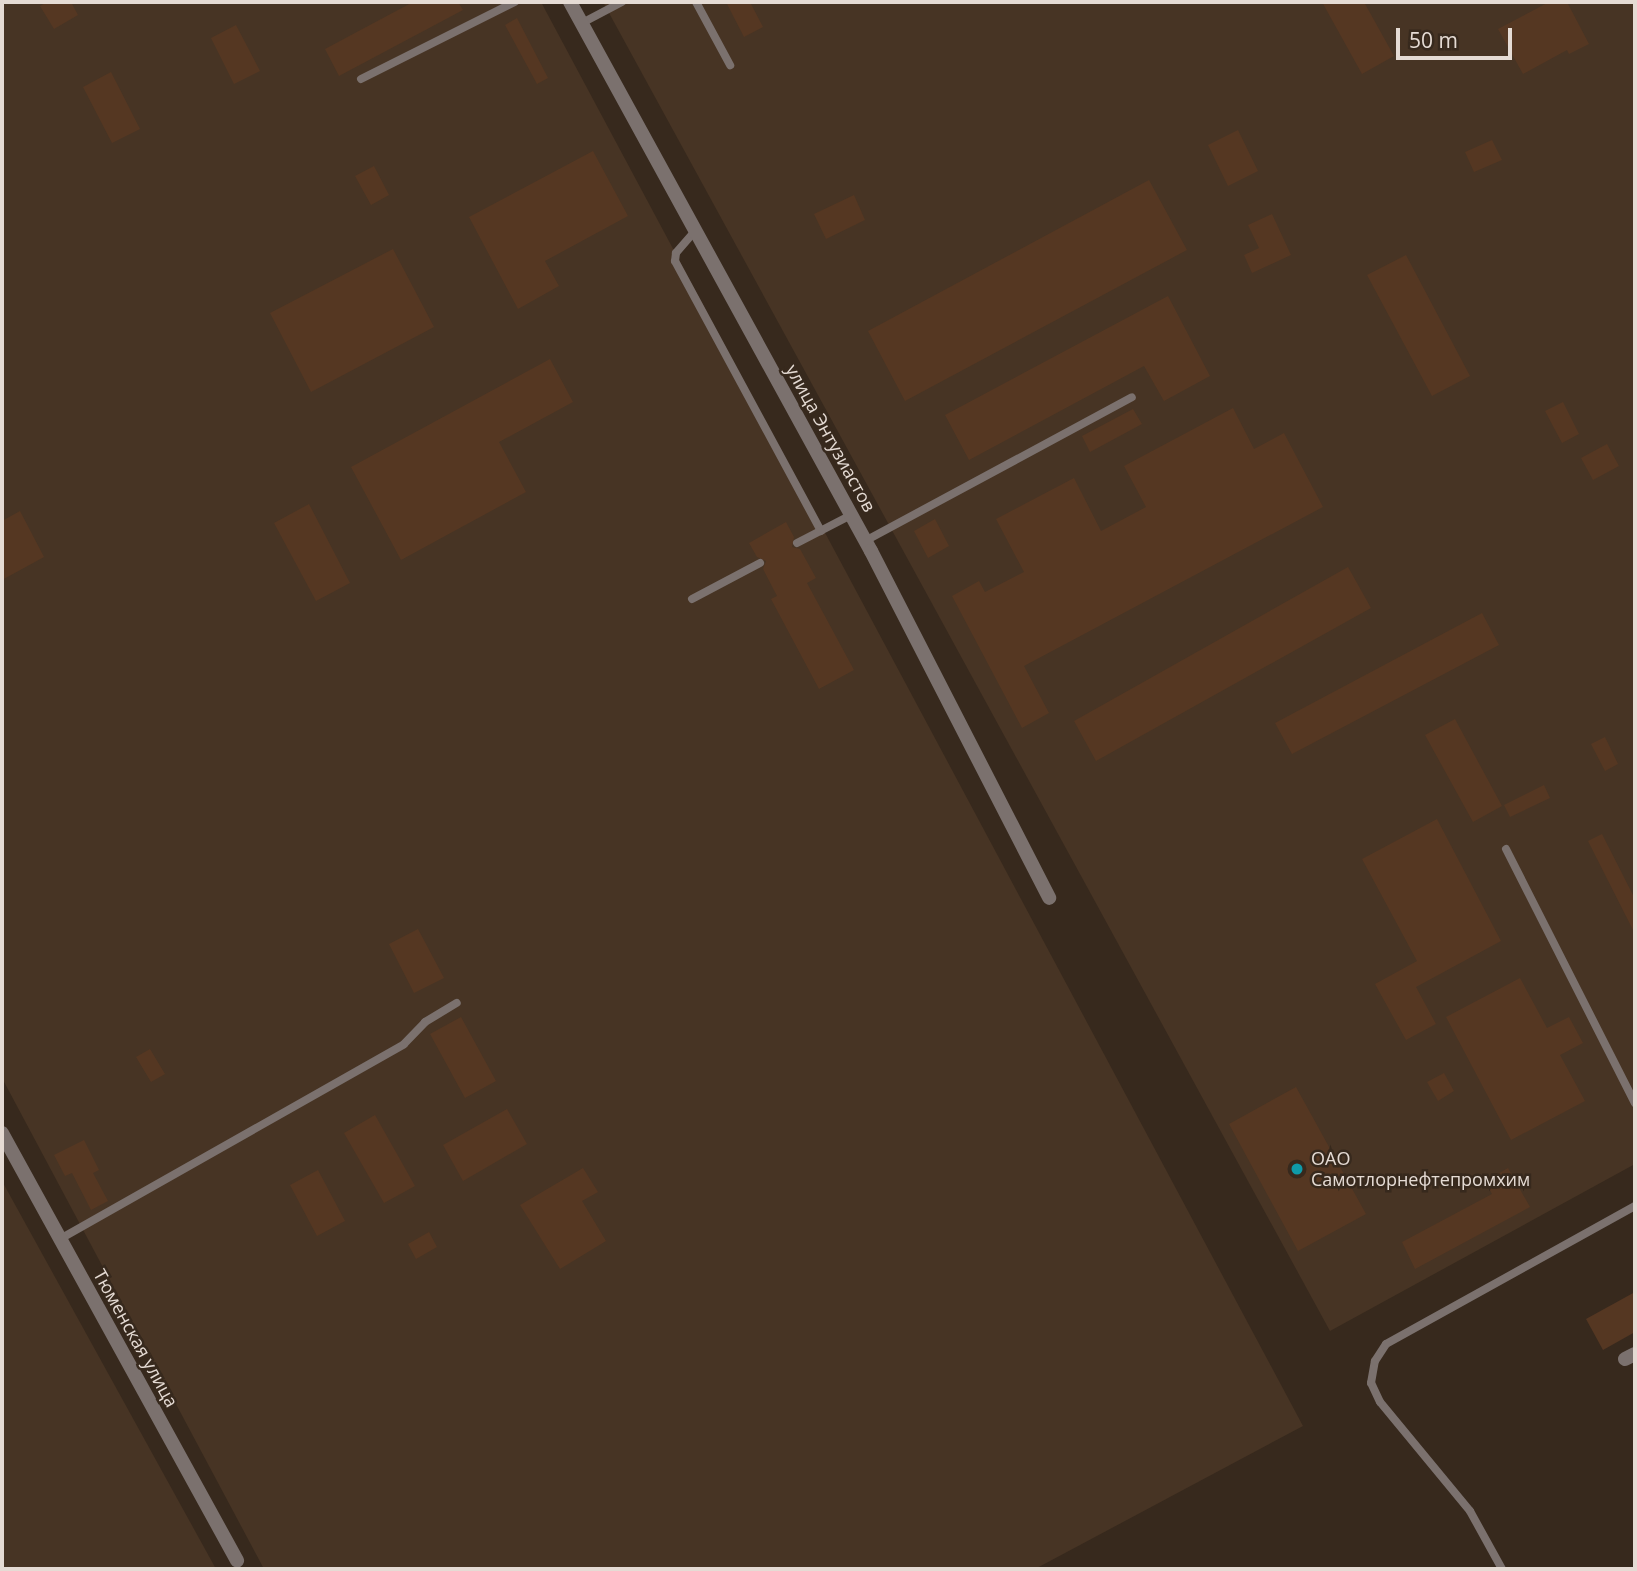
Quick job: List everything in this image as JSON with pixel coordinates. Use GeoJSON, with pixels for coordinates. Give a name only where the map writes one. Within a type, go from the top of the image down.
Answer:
{"type":"FeatureCollection","features":[{"type":"Feature","properties":{"kind":"street","name":"улица Энтузиастов"},"geometry":{"type":"LineString","coordinates":[[570,2],[865,541],[1049,898]]}},
{"type":"Feature","properties":{"kind":"street","name":"Тюменская улица"},"geometry":{"type":"LineString","coordinates":[[2,1133],[239,1565]]}},
{"type":"Feature","properties":{"kind":"lane"},"geometry":{"type":"LineString","coordinates":[[361,79],[515,2]]}},
{"type":"Feature","properties":{"kind":"lane"},"geometry":{"type":"LineString","coordinates":[[582,23],[622,2]]}},
{"type":"Feature","properties":{"kind":"lane"},"geometry":{"type":"LineString","coordinates":[[696,2],[730,65]]}},
{"type":"Feature","properties":{"kind":"lane"},"geometry":{"type":"LineString","coordinates":[[695,231],[676,253],[675,261],[821,531]]}},
{"type":"Feature","properties":{"kind":"lane"},"geometry":{"type":"LineString","coordinates":[[865,541],[1132,397]]}},
{"type":"Feature","properties":{"kind":"lane"},"geometry":{"type":"LineString","coordinates":[[797,543],[851,515]]}},
{"type":"Feature","properties":{"kind":"lane"},"geometry":{"type":"LineString","coordinates":[[692,599],[760,563]]}},
{"type":"Feature","properties":{"kind":"lane"},"geometry":{"type":"LineString","coordinates":[[1506,849],[1635,1103]]}},
{"type":"Feature","properties":{"kind":"lane"},"geometry":{"type":"LineString","coordinates":[[60,1239],[404,1044],[425,1022],[457,1003]]}},
{"type":"Feature","properties":{"kind":"lane"},"geometry":{"type":"LineString","coordinates":[[1502,1569],[1470,1511],[1380,1402],[1371,1383],[1375,1361],[1386,1344],[1635,1206]]}},
{"type":"Feature","properties":{"kind":"shaded area"},"geometry":{"type":"Polygon","coordinates":[[[2,2],[541,2],[1303,1426],[1035,1569],[264,1569],[2,1078],[2,2]]]}},
{"type":"Feature","properties":{"kind":"shaded area"},"geometry":{"type":"Polygon","coordinates":[[[603,2],[1635,2],[1635,1164],[1330,1331],[603,2]]]}},
{"type":"Feature","properties":{"kind":"shaded area"},"geometry":{"type":"Polygon","coordinates":[[[2,1181],[216,1569],[2,1569],[2,1181]]]}},
{"type":"Feature","properties":{"kind":"building"},"geometry":{"type":"Polygon","coordinates":[[[47,2],[71,2],[78,15],[54,29],[40,6],[47,2]]]}},
{"type":"Feature","properties":{"kind":"building"},"geometry":{"type":"Polygon","coordinates":[[[413,2],[458,2],[463,10],[339,76],[325,49],[413,2]]]}},
{"type":"Feature","properties":{"kind":"building"},"geometry":{"type":"Polygon","coordinates":[[[726,2],[750,2],[763,27],[744,37],[726,2]]]}},
{"type":"Feature","properties":{"kind":"building"},"geometry":{"type":"Polygon","coordinates":[[[1322,2],[1364,2],[1394,56],[1362,74],[1322,2]]]}},
{"type":"Feature","properties":{"kind":"building"},"geometry":{"type":"Polygon","coordinates":[[[1549,2],[1567,2],[1589,44],[1569,54],[1567,50],[1523,74],[1498,29],[1549,2]]]}},
{"type":"Feature","properties":{"kind":"building"},"geometry":{"type":"Polygon","coordinates":[[[517,18],[548,78],[537,84],[505,25],[517,18]]]}},
{"type":"Feature","properties":{"kind":"building"},"geometry":{"type":"Polygon","coordinates":[[[236,25],[260,71],[234,84],[211,38],[236,25]]]}},
{"type":"Feature","properties":{"kind":"building"},"geometry":{"type":"Polygon","coordinates":[[[111,72],[140,129],[112,143],[83,87],[111,72]]]}},
{"type":"Feature","properties":{"kind":"building"},"geometry":{"type":"Polygon","coordinates":[[[1238,130],[1258,171],[1228,186],[1208,145],[1238,130]]]}},
{"type":"Feature","properties":{"kind":"building"},"geometry":{"type":"Polygon","coordinates":[[[1492,140],[1502,160],[1474,172],[1465,152],[1492,140]]]}},
{"type":"Feature","properties":{"kind":"building"},"geometry":{"type":"Polygon","coordinates":[[[593,151],[628,216],[545,261],[559,286],[518,309],[469,217],[593,151]]]}},
{"type":"Feature","properties":{"kind":"building"},"geometry":{"type":"Polygon","coordinates":[[[374,166],[389,195],[371,205],[355,176],[374,166]]]}},
{"type":"Feature","properties":{"kind":"building"},"geometry":{"type":"Polygon","coordinates":[[[1149,180],[1187,250],[905,401],[868,331],[1149,180]]]}},
{"type":"Feature","properties":{"kind":"building"},"geometry":{"type":"Polygon","coordinates":[[[854,195],[865,220],[826,239],[814,214],[854,195]]]}},
{"type":"Feature","properties":{"kind":"building"},"geometry":{"type":"Polygon","coordinates":[[[1272,214],[1291,255],[1252,273],[1244,255],[1259,248],[1248,225],[1272,214]]]}},
{"type":"Feature","properties":{"kind":"building"},"geometry":{"type":"Polygon","coordinates":[[[393,249],[434,327],[311,392],[270,313],[393,249]]]}},
{"type":"Feature","properties":{"kind":"building"},"geometry":{"type":"Polygon","coordinates":[[[1406,255],[1470,376],[1432,396],[1367,275],[1406,255]]]}},
{"type":"Feature","properties":{"kind":"building"},"geometry":{"type":"Polygon","coordinates":[[[1168,296],[1210,376],[1164,401],[1144,366],[969,460],[945,415],[1168,296]]]}},
{"type":"Feature","properties":{"kind":"building"},"geometry":{"type":"Polygon","coordinates":[[[550,359],[573,402],[499,442],[526,492],[401,560],[351,467],[550,359]]]}},
{"type":"Feature","properties":{"kind":"building"},"geometry":{"type":"Polygon","coordinates":[[[1563,402],[1579,434],[1562,443],[1545,411],[1563,402]]]}},
{"type":"Feature","properties":{"kind":"building"},"geometry":{"type":"Polygon","coordinates":[[[1233,408],[1254,449],[1284,433],[1323,507],[1024,666],[1049,713],[1022,728],[952,596],[979,581],[985,592],[1024,572],[996,519],[1074,478],[1101,531],[1146,507],[1124,466],[1233,408]]]}},
{"type":"Feature","properties":{"kind":"building"},"geometry":{"type":"Polygon","coordinates":[[[1133,409],[1142,424],[1090,452],[1082,436],[1133,409]]]}},
{"type":"Feature","properties":{"kind":"building"},"geometry":{"type":"Polygon","coordinates":[[[1607,444],[1619,466],[1593,480],[1581,458],[1607,444]]]}},
{"type":"Feature","properties":{"kind":"building"},"geometry":{"type":"Polygon","coordinates":[[[309,504],[350,583],[316,601],[274,523],[309,504]]]}},
{"type":"Feature","properties":{"kind":"building"},"geometry":{"type":"Polygon","coordinates":[[[20,511],[44,557],[2,580],[2,521],[20,511]]]}},
{"type":"Feature","properties":{"kind":"building"},"geometry":{"type":"Polygon","coordinates":[[[935,519],[949,546],[928,558],[914,531],[935,519]]]}},
{"type":"Feature","properties":{"kind":"building"},"geometry":{"type":"Polygon","coordinates":[[[786,522],[794,537],[792,547],[800,549],[816,578],[807,583],[854,670],[819,689],[771,599],[777,596],[763,569],[766,561],[757,557],[749,543],[786,522]]]}},
{"type":"Feature","properties":{"kind":"building"},"geometry":{"type":"Polygon","coordinates":[[[1348,567],[1371,608],[1096,761],[1074,721],[1348,567]]]}},
{"type":"Feature","properties":{"kind":"building"},"geometry":{"type":"Polygon","coordinates":[[[1482,613],[1499,645],[1292,754],[1275,723],[1482,613]]]}},
{"type":"Feature","properties":{"kind":"building"},"geometry":{"type":"Polygon","coordinates":[[[1455,719],[1502,806],[1473,822],[1425,735],[1455,719]]]}},
{"type":"Feature","properties":{"kind":"building"},"geometry":{"type":"Polygon","coordinates":[[[1605,737],[1618,764],[1605,771],[1591,744],[1605,737]]]}},
{"type":"Feature","properties":{"kind":"building"},"geometry":{"type":"Polygon","coordinates":[[[1544,785],[1550,798],[1510,817],[1504,805],[1544,785]]]}},
{"type":"Feature","properties":{"kind":"building"},"geometry":{"type":"Polygon","coordinates":[[[1437,819],[1501,941],[1416,987],[1436,1024],[1406,1040],[1375,984],[1417,961],[1362,859],[1437,819]]]}},
{"type":"Feature","properties":{"kind":"building"},"geometry":{"type":"Polygon","coordinates":[[[1602,834],[1635,899],[1635,934],[1588,841],[1602,834]]]}},
{"type":"Feature","properties":{"kind":"building"},"geometry":{"type":"Polygon","coordinates":[[[418,929],[444,978],[414,993],[389,944],[418,929]]]}},
{"type":"Feature","properties":{"kind":"building"},"geometry":{"type":"Polygon","coordinates":[[[1520,978],[1547,1028],[1569,1017],[1583,1043],[1560,1055],[1585,1101],[1511,1140],[1446,1017],[1520,978]]]}},
{"type":"Feature","properties":{"kind":"building"},"geometry":{"type":"Polygon","coordinates":[[[461,1017],[496,1081],[465,1098],[430,1034],[461,1017]]]}},
{"type":"Feature","properties":{"kind":"building"},"geometry":{"type":"Polygon","coordinates":[[[150,1049],[165,1074],[151,1082],[136,1057],[150,1049]]]}},
{"type":"Feature","properties":{"kind":"building"},"geometry":{"type":"Polygon","coordinates":[[[1444,1073],[1454,1091],[1438,1101],[1427,1082],[1444,1073]]]}},
{"type":"Feature","properties":{"kind":"building","name":"ОАО Самотлорнефтепромхим"},"geometry":{"type":"Polygon","coordinates":[[[1296,1087],[1366,1214],[1298,1251],[1229,1124],[1296,1087]]]}},
{"type":"Feature","properties":{"kind":"building"},"geometry":{"type":"Polygon","coordinates":[[[507,1109],[527,1144],[463,1181],[443,1145],[507,1109]]]}},
{"type":"Feature","properties":{"kind":"building"},"geometry":{"type":"Polygon","coordinates":[[[375,1115],[415,1186],[384,1203],[344,1133],[375,1115]]]}},
{"type":"Feature","properties":{"kind":"building"},"geometry":{"type":"Polygon","coordinates":[[[84,1140],[99,1170],[93,1173],[108,1201],[91,1210],[72,1173],[65,1176],[54,1155],[84,1140]]]}},
{"type":"Feature","properties":{"kind":"building"},"geometry":{"type":"Polygon","coordinates":[[[583,1168],[598,1192],[582,1201],[606,1241],[560,1269],[520,1205],[583,1168]]]}},
{"type":"Feature","properties":{"kind":"building"},"geometry":{"type":"Polygon","coordinates":[[[1508,1168],[1530,1207],[1415,1269],[1402,1242],[1492,1194],[1485,1181],[1508,1168]]]}},
{"type":"Feature","properties":{"kind":"building"},"geometry":{"type":"Polygon","coordinates":[[[318,1170],[345,1221],[317,1236],[290,1185],[318,1170]]]}},
{"type":"Feature","properties":{"kind":"building"},"geometry":{"type":"Polygon","coordinates":[[[429,1232],[437,1247],[416,1259],[408,1244],[429,1232]]]}},
{"type":"Feature","properties":{"kind":"building"},"geometry":{"type":"Polygon","coordinates":[[[1635,1292],[1635,1332],[1603,1350],[1586,1319],[1635,1292]]]}},
{"type":"Feature","properties":{"kind":"place","name":"ОАО Самотлорнефтепромхим"},"geometry":{"type":"Point","coordinates":[1297,1169]}}]}
